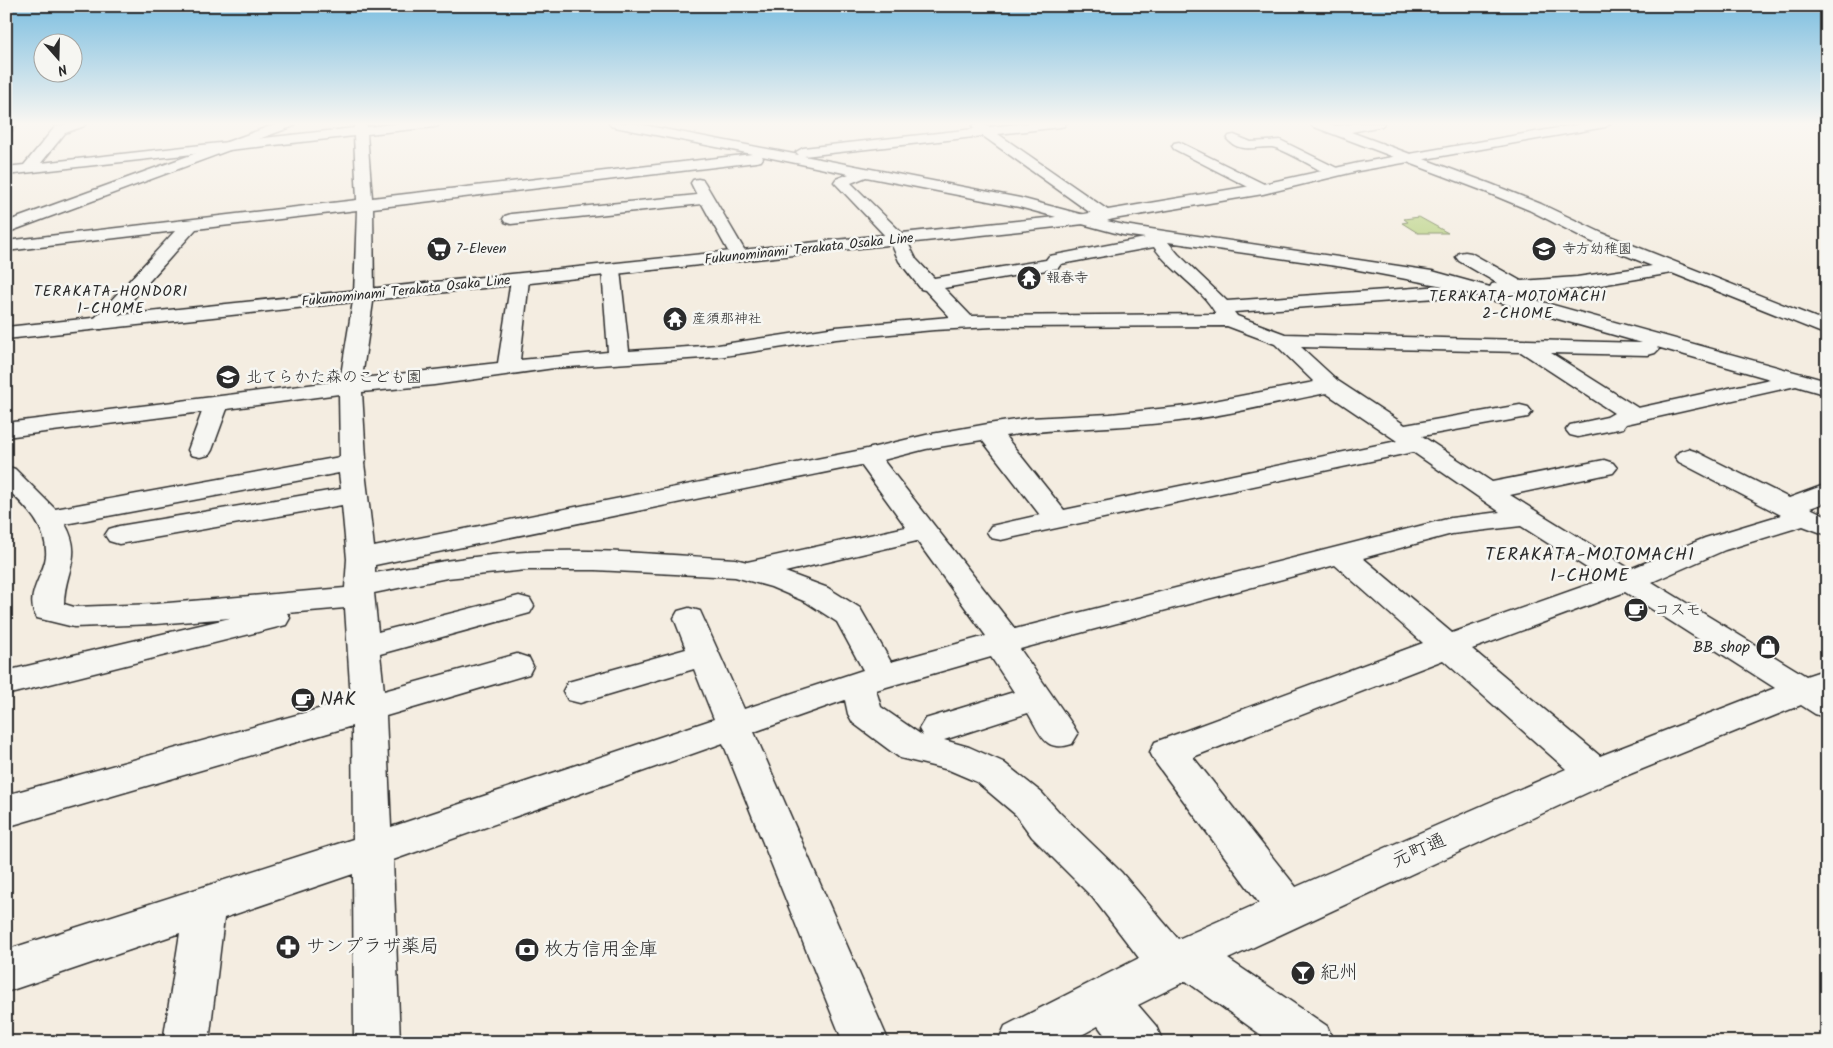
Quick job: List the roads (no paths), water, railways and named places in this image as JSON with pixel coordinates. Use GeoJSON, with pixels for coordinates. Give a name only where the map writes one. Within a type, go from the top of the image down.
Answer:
{"type":"FeatureCollection","features":[{"type":"Feature","properties":{"kind":"main road"},"geometry":{"type":"LineString","coordinates":[[6,218],[132,172]]}},
{"type":"Feature","properties":{"kind":"main road"},"geometry":{"type":"LineString","coordinates":[[6,228],[158,172]]}},
{"type":"Feature","properties":{"kind":"main road"},"geometry":{"type":"LineString","coordinates":[[363,172],[365,204],[364,295],[350,386],[351,462],[369,707],[377,1042]]}},
{"type":"Feature","properties":{"kind":"main road"},"geometry":{"type":"LineString","coordinates":[[6,246],[190,225],[268,209],[365,204],[638,172]]}},
{"type":"Feature","properties":{"kind":"main road"},"geometry":{"type":"LineString","coordinates":[[691,172],[739,256]]}},
{"type":"Feature","properties":{"kind":"main road"},"geometry":{"type":"LineString","coordinates":[[966,323],[908,261],[898,239],[841,182],[866,172],[1020,203],[1156,238],[1343,262],[1432,277],[1685,350],[1827,388]]}},
{"type":"Feature","properties":{"kind":"main road"},"geometry":{"type":"LineString","coordinates":[[1042,172],[1106,216]]}},
{"type":"Feature","properties":{"kind":"main road"},"geometry":{"type":"LineString","coordinates":[[1230,172],[1263,189]]}},
{"type":"Feature","properties":{"kind":"main road","name":"Fukunominami Terakata Osaka Line"},"geometry":{"type":"LineString","coordinates":[[6,333],[1084,219],[1263,189],[1334,172]]}},
{"type":"Feature","properties":{"kind":"main road"},"geometry":{"type":"LineString","coordinates":[[1444,172],[1535,207],[1596,237],[1827,329]]}},
{"type":"Feature","properties":{"kind":"main road"},"geometry":{"type":"LineString","coordinates":[[511,219],[706,198]]}},
{"type":"Feature","properties":{"kind":"main road"},"geometry":{"type":"LineString","coordinates":[[101,323],[190,225]]}},
{"type":"Feature","properties":{"kind":"main road"},"geometry":{"type":"LineString","coordinates":[[928,284],[1052,264],[1055,260],[1156,238]]}},
{"type":"Feature","properties":{"kind":"main road"},"geometry":{"type":"LineString","coordinates":[[1156,238],[1175,264],[1226,313],[1282,340],[1330,386],[1526,517],[1820,692]]}},
{"type":"Feature","properties":{"kind":"main road"},"geometry":{"type":"LineString","coordinates":[[1465,257],[1518,287]]}},
{"type":"Feature","properties":{"kind":"main road"},"geometry":{"type":"LineString","coordinates":[[6,430],[350,386],[434,378],[508,368],[619,357],[718,351],[836,333],[966,323],[1226,313],[1478,289],[1576,283],[1672,268]]}},
{"type":"Feature","properties":{"kind":"main road"},"geometry":{"type":"LineString","coordinates":[[611,270],[619,357]]}},
{"type":"Feature","properties":{"kind":"main road"},"geometry":{"type":"LineString","coordinates":[[508,368],[520,280]]}},
{"type":"Feature","properties":{"kind":"main road"},"geometry":{"type":"LineString","coordinates":[[1282,340],[1685,350]]}},
{"type":"Feature","properties":{"kind":"main road"},"geometry":{"type":"LineString","coordinates":[[1526,346],[1635,416]]}},
{"type":"Feature","properties":{"kind":"main road"},"geometry":{"type":"LineString","coordinates":[[1578,430],[1615,423],[1618,419],[1795,380]]}},
{"type":"Feature","properties":{"kind":"main road"},"geometry":{"type":"LineString","coordinates":[[6,683],[360,581],[926,442],[1030,425],[1188,413],[1330,386]]}},
{"type":"Feature","properties":{"kind":"main road"},"geometry":{"type":"LineString","coordinates":[[200,450],[217,403]]}},
{"type":"Feature","properties":{"kind":"main road"},"geometry":{"type":"LineString","coordinates":[[1001,532],[1520,412]]}},
{"type":"Feature","properties":{"kind":"main road"},"geometry":{"type":"LineString","coordinates":[[988,432],[1057,520]]}},
{"type":"Feature","properties":{"kind":"main road"},"geometry":{"type":"LineString","coordinates":[[867,456],[924,531],[1003,643],[1060,734]]}},
{"type":"Feature","properties":{"kind":"main road"},"geometry":{"type":"LineString","coordinates":[[1688,457],[1807,517]]}},
{"type":"Feature","properties":{"kind":"main road"},"geometry":{"type":"LineString","coordinates":[[29,506],[351,462]]}},
{"type":"Feature","properties":{"kind":"main road"},"geometry":{"type":"LineString","coordinates":[[1488,492],[1604,468]]}},
{"type":"Feature","properties":{"kind":"main road"},"geometry":{"type":"LineString","coordinates":[[6,474],[29,506],[57,537],[60,556],[50,585],[48,611],[74,617],[156,614],[360,581],[447,569],[526,561],[735,568],[781,580],[817,595],[849,614],[870,680],[865,714],[913,748],[956,757],[990,772],[1029,804],[1046,825],[1180,960],[1311,1042]]}},
{"type":"Feature","properties":{"kind":"main road"},"geometry":{"type":"LineString","coordinates":[[1289,910],[1168,752],[1448,646],[1630,580],[1715,544],[1807,517],[1827,492]]}},
{"type":"Feature","properties":{"kind":"main road"},"geometry":{"type":"LineString","coordinates":[[119,536],[354,495]]}},
{"type":"Feature","properties":{"kind":"main road"},"geometry":{"type":"LineString","coordinates":[[6,971],[373,850],[870,680],[1003,643],[1451,526],[1526,517]]}},
{"type":"Feature","properties":{"kind":"main road"},"geometry":{"type":"LineString","coordinates":[[748,571],[924,531]]}},
{"type":"Feature","properties":{"kind":"main road"},"geometry":{"type":"LineString","coordinates":[[1340,554],[1595,773]]}},
{"type":"Feature","properties":{"kind":"main road"},"geometry":{"type":"LineString","coordinates":[[364,647],[519,606]]}},
{"type":"Feature","properties":{"kind":"main road"},"geometry":{"type":"LineString","coordinates":[[689,618],[866,1042]]}},
{"type":"Feature","properties":{"kind":"main road"},"geometry":{"type":"LineString","coordinates":[[580,691],[704,655]]}},
{"type":"Feature","properties":{"kind":"main road"},"geometry":{"type":"LineString","coordinates":[[6,811],[517,666]]}},
{"type":"Feature","properties":{"kind":"main road","name":"元町通"},"geometry":{"type":"LineString","coordinates":[[1021,1042],[1180,960],[1595,773],[1820,692]]}},
{"type":"Feature","properties":{"kind":"main road"},"geometry":{"type":"LineString","coordinates":[[937,729],[1036,698]]}},
{"type":"Feature","properties":{"kind":"main road"},"geometry":{"type":"LineString","coordinates":[[186,1042],[204,905]]}},
{"type":"Feature","properties":{"kind":"main road"},"geometry":{"type":"LineString","coordinates":[[1104,999],[1140,1042]]}},
{"type":"Feature","properties":{"kind":"place","name":"7-Eleven"},"geometry":{"type":"Point","coordinates":[439,249]}},
{"type":"Feature","properties":{"kind":"place","name":"寺方幼稚園"},"geometry":{"type":"Point","coordinates":[1544,249]}},
{"type":"Feature","properties":{"kind":"place","name":"報春寺"},"geometry":{"type":"Point","coordinates":[1029,278]}},
{"type":"Feature","properties":{"kind":"place","name":"産須那神社"},"geometry":{"type":"Point","coordinates":[675,319]}},
{"type":"Feature","properties":{"kind":"place","name":"北てらかた森のこども園"},"geometry":{"type":"Point","coordinates":[228,377]}},
{"type":"Feature","properties":{"kind":"place","name":"コスモ"},"geometry":{"type":"Point","coordinates":[1636,610]}},
{"type":"Feature","properties":{"kind":"place","name":"BB shop"},"geometry":{"type":"Point","coordinates":[1768,647]}},
{"type":"Feature","properties":{"kind":"place","name":"NAK"},"geometry":{"type":"Point","coordinates":[303,700]}},
{"type":"Feature","properties":{"kind":"place","name":"サンプラザ薬局"},"geometry":{"type":"Point","coordinates":[288,947]}},
{"type":"Feature","properties":{"kind":"place","name":"枚方信用金庫"},"geometry":{"type":"Point","coordinates":[527,950]}},
{"type":"Feature","properties":{"kind":"place","name":"紀州"},"geometry":{"type":"Point","coordinates":[1303,973]}},
{"type":"Feature","properties":{"kind":"district","name":"TERAKATA-HONDORI 1-CHOME"},"geometry":{"type":"Point","coordinates":[111,300]}},
{"type":"Feature","properties":{"kind":"district","name":"TERAKATA-MOTOMACHI 2-CHOME"},"geometry":{"type":"Point","coordinates":[1518,306]}},
{"type":"Feature","properties":{"kind":"district","name":"TERAKATA-MOTOMACHI 1-CHOME"},"geometry":{"type":"Point","coordinates":[1590,565]}}]}
